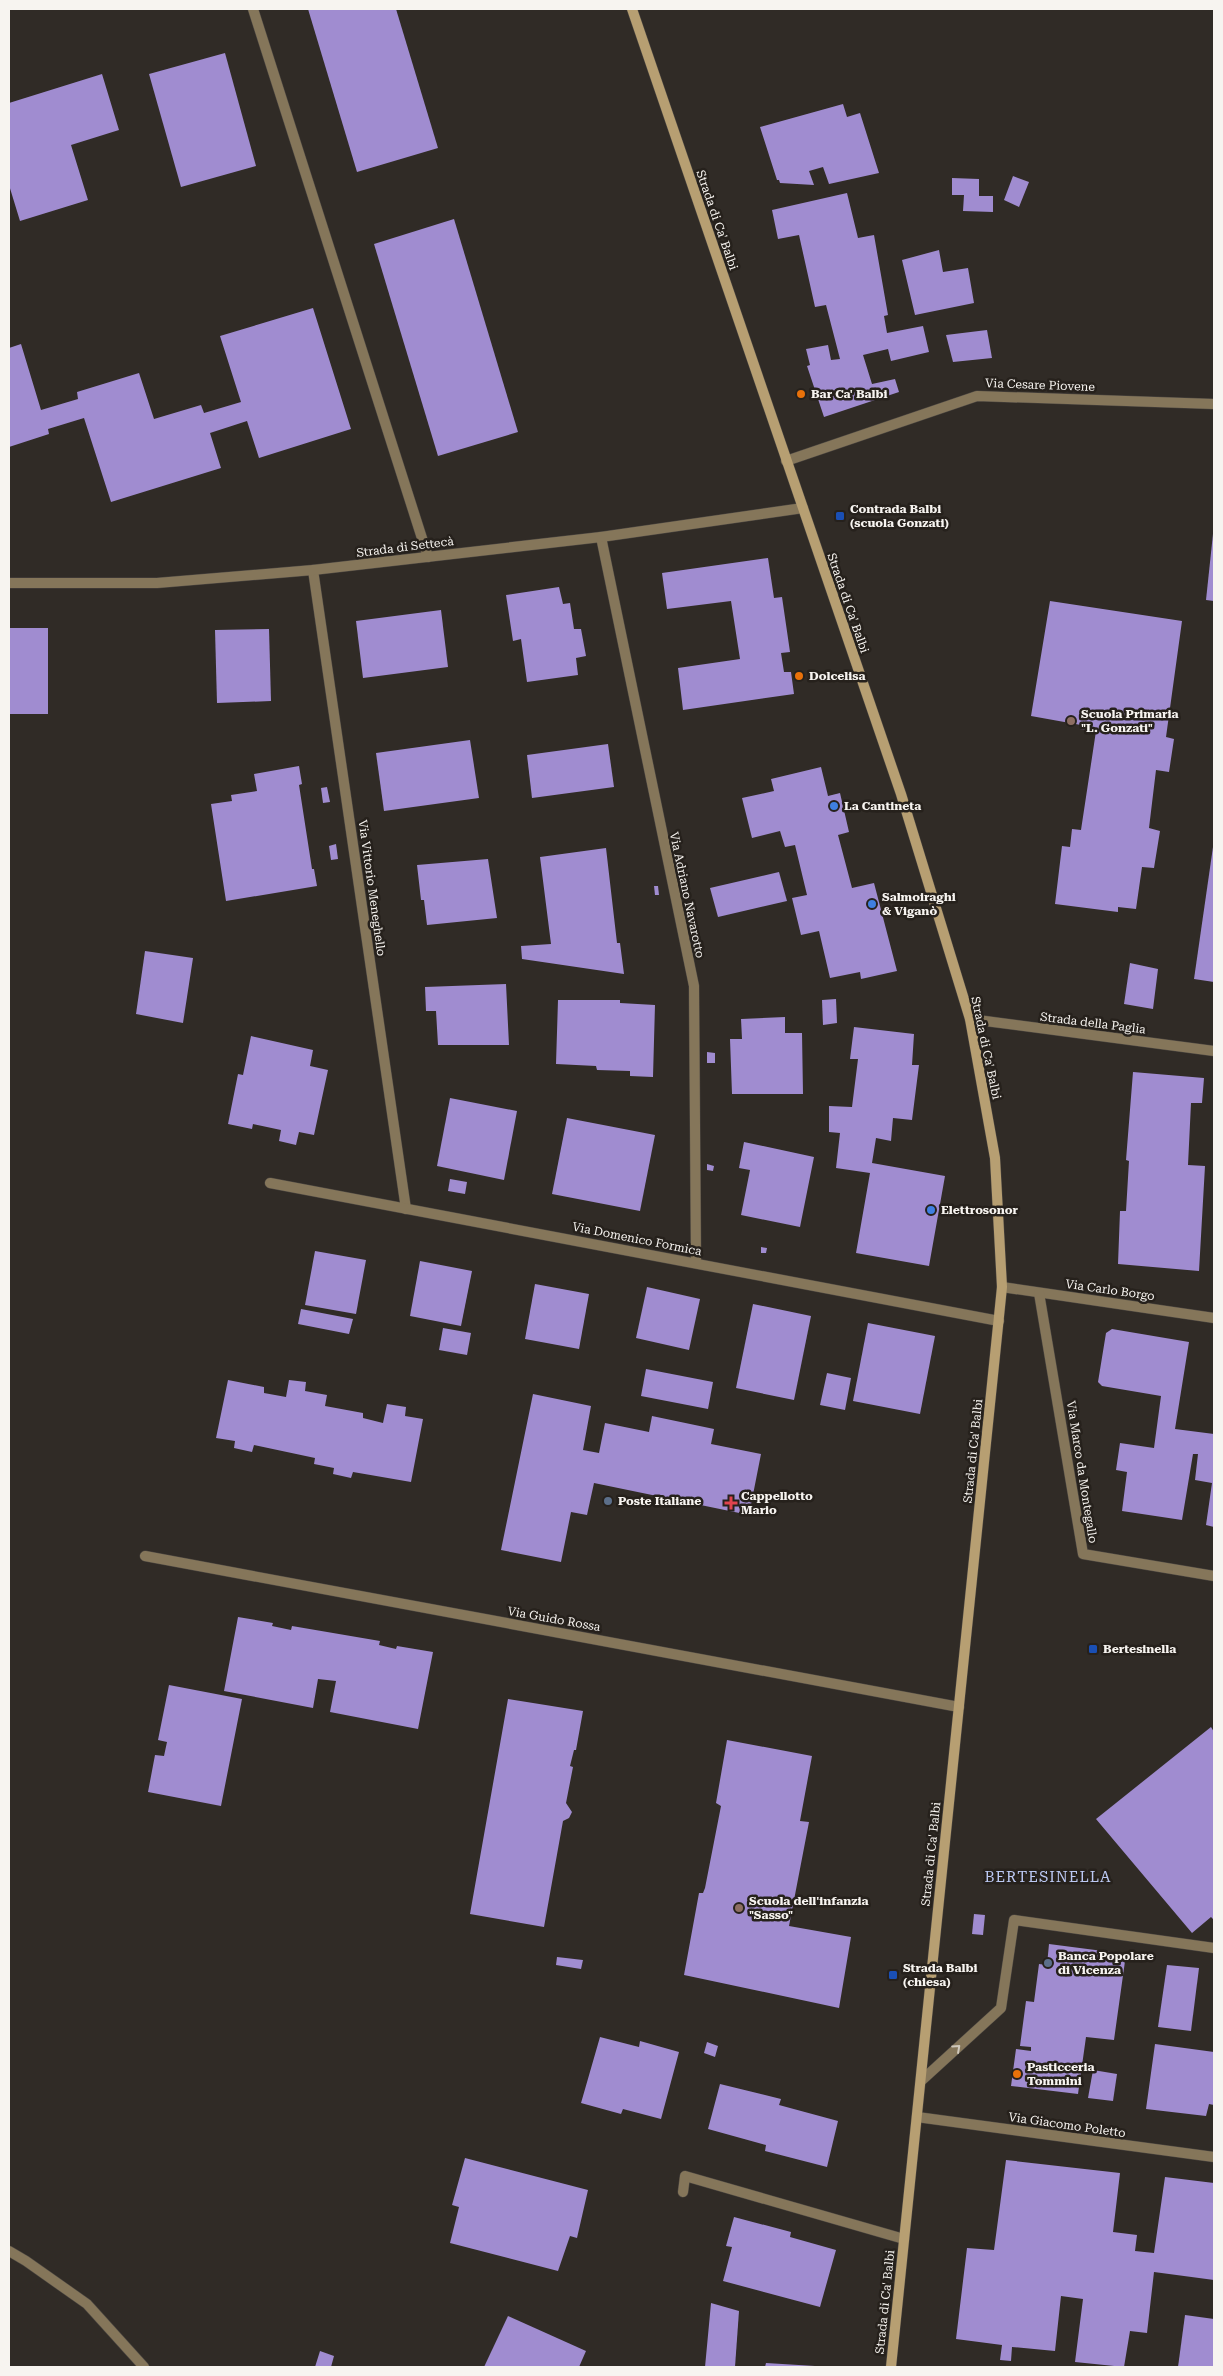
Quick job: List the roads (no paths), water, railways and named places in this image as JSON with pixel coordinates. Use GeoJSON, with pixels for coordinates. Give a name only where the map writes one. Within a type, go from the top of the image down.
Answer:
{"type":"FeatureCollection","features":[{"type":"Feature","properties":{"kind":"main road","name":"Strada di Ca' Balbi"},"geometry":{"type":"LineString","coordinates":[[632,9],[901,794],[970,1019],[995,1158],[1002,1287],[890,2367]]}},
{"type":"Feature","properties":{"kind":"street"},"geometry":{"type":"LineString","coordinates":[[253,9],[428,557]]}},
{"type":"Feature","properties":{"kind":"street","name":"Via Cesare Piovene"},"geometry":{"type":"LineString","coordinates":[[786,461],[977,396],[1214,404]]}},
{"type":"Feature","properties":{"kind":"street","name":"Strada di Settecà"},"geometry":{"type":"LineString","coordinates":[[9,583],[157,584],[313,570],[601,536],[803,508]]}},
{"type":"Feature","properties":{"kind":"street","name":"Via Adriano Navarotto"},"geometry":{"type":"LineString","coordinates":[[601,536],[694,986],[696,1263]]}},
{"type":"Feature","properties":{"kind":"street","name":"Via Vittorio Meneghello"},"geometry":{"type":"LineString","coordinates":[[313,570],[406,1209]]}},
{"type":"Feature","properties":{"kind":"street","name":"Strada della Paglia"},"geometry":{"type":"LineString","coordinates":[[970,1019],[1214,1051]]}},
{"type":"Feature","properties":{"kind":"street","name":"Via Domenico Formica"},"geometry":{"type":"LineString","coordinates":[[270,1183],[999,1321]]}},
{"type":"Feature","properties":{"kind":"street","name":"Via Carlo Borgo"},"geometry":{"type":"LineString","coordinates":[[1002,1287],[1214,1318]]}},
{"type":"Feature","properties":{"kind":"street","name":"Via Marco da Montegallo"},"geometry":{"type":"LineString","coordinates":[[1039,1292],[1083,1554],[1214,1576]]}},
{"type":"Feature","properties":{"kind":"street","name":"Via Guido Rossa"},"geometry":{"type":"LineString","coordinates":[[145,1556],[959,1707]]}},
{"type":"Feature","properties":{"kind":"street"},"geometry":{"type":"LineString","coordinates":[[921,2081],[1001,2008],[1014,1920],[1214,1948]]}},
{"type":"Feature","properties":{"kind":"street","name":"Via Giacomo Poletto"},"geometry":{"type":"LineString","coordinates":[[917,2117],[1214,2157]]}},
{"type":"Feature","properties":{"kind":"street","name":"Strada di Ca' Balbi"},"geometry":{"type":"LineString","coordinates":[[683,2192],[685,2176],[904,2239]]}},
{"type":"Feature","properties":{"kind":"street"},"geometry":{"type":"LineString","coordinates":[[9,2251],[87,2304],[144,2367]]}},
{"type":"Feature","properties":{"kind":"place","name":"Bar Ca' Balbi"},"geometry":{"type":"Point","coordinates":[801,394]}},
{"type":"Feature","properties":{"kind":"place","name":"Contrada Balbi (scuola Gonzati)"},"geometry":{"type":"Point","coordinates":[840,516]}},
{"type":"Feature","properties":{"kind":"place","name":"Dolcelisa"},"geometry":{"type":"Point","coordinates":[799,676]}},
{"type":"Feature","properties":{"kind":"place","name":"Scuola Primaria \"L. Gonzati\""},"geometry":{"type":"Point","coordinates":[1071,721]}},
{"type":"Feature","properties":{"kind":"place","name":"La Cantineta"},"geometry":{"type":"Point","coordinates":[834,806]}},
{"type":"Feature","properties":{"kind":"place","name":"Salmoiraghi & Viganò"},"geometry":{"type":"Point","coordinates":[872,904]}},
{"type":"Feature","properties":{"kind":"place","name":"Elettrosonor"},"geometry":{"type":"Point","coordinates":[931,1210]}},
{"type":"Feature","properties":{"kind":"place","name":"Poste Italiane"},"geometry":{"type":"Point","coordinates":[608,1501]}},
{"type":"Feature","properties":{"kind":"place","name":"Cappellotto Mario"},"geometry":{"type":"Point","coordinates":[731,1503]}},
{"type":"Feature","properties":{"kind":"place","name":"Bertesinella"},"geometry":{"type":"Point","coordinates":[1093,1649]}},
{"type":"Feature","properties":{"kind":"place","name":"Scuola dell'infanzia \"Sasso\""},"geometry":{"type":"Point","coordinates":[739,1908]}},
{"type":"Feature","properties":{"kind":"place","name":"Banca Popolare di Vicenza"},"geometry":{"type":"Point","coordinates":[1048,1963]}},
{"type":"Feature","properties":{"kind":"place","name":"Strada Balbi (chiesa)"},"geometry":{"type":"Point","coordinates":[893,1975]}},
{"type":"Feature","properties":{"kind":"place","name":"Pasticceria Tommini"},"geometry":{"type":"Point","coordinates":[1017,2074]}},
{"type":"Feature","properties":{"kind":"district","name":"BERTESINELLA"},"geometry":{"type":"Point","coordinates":[1048,1877]}}]}
